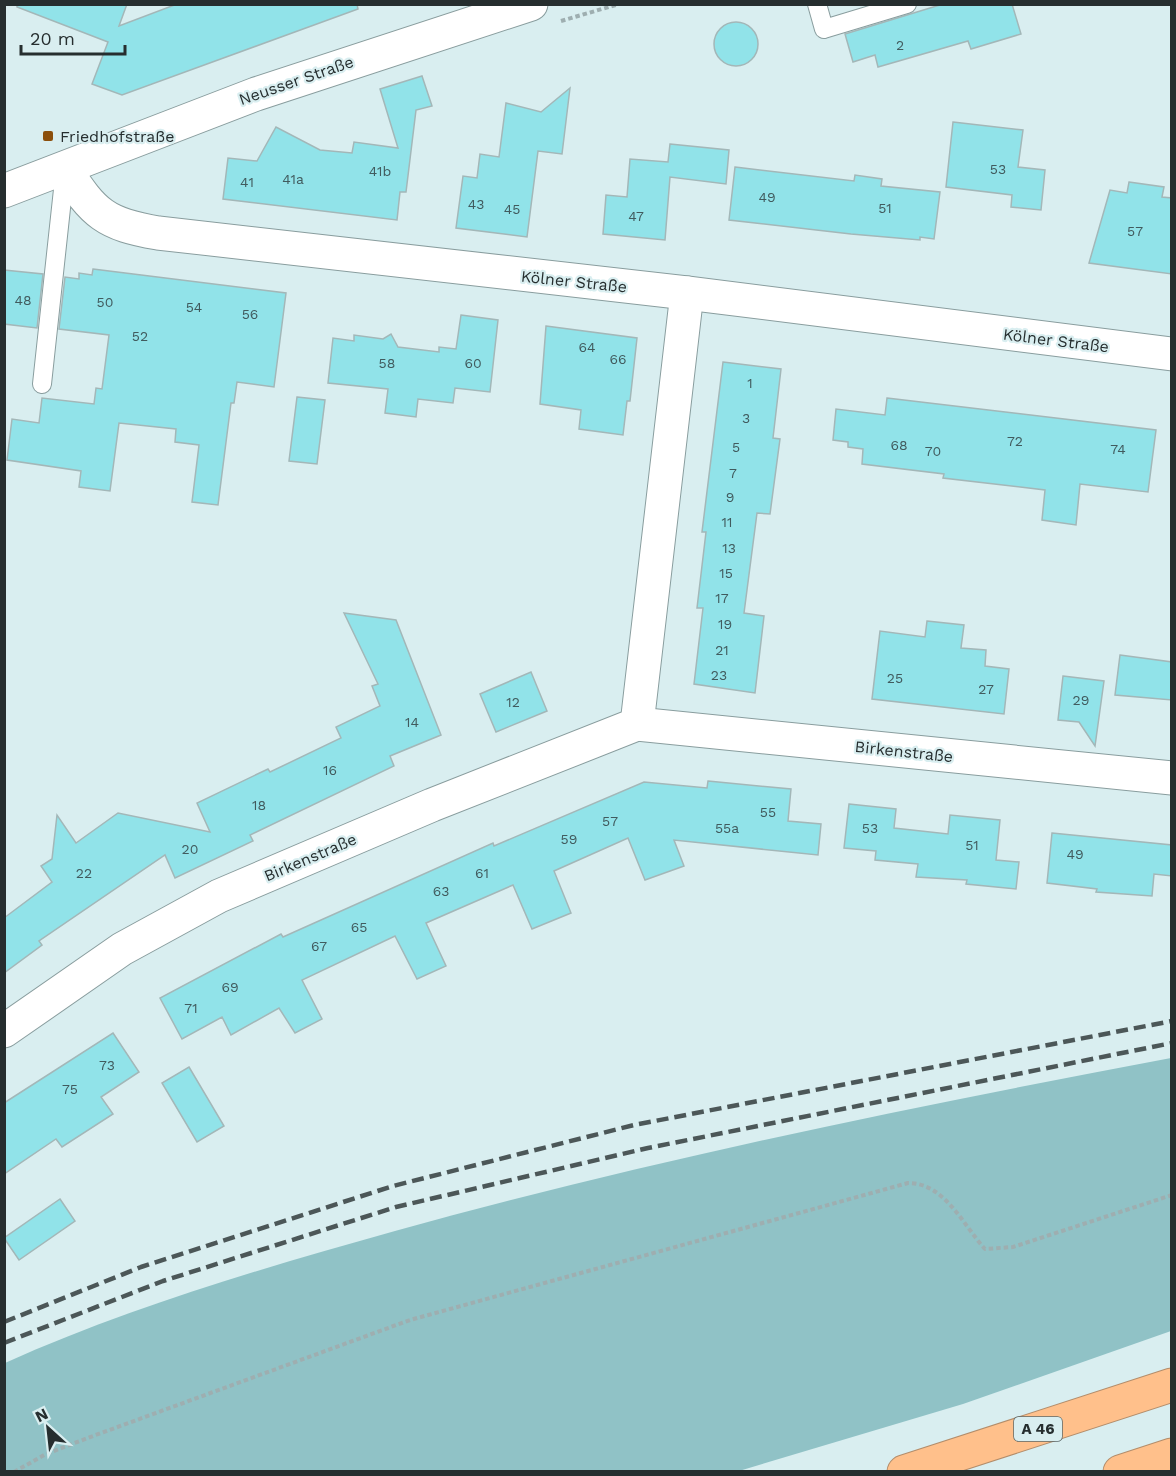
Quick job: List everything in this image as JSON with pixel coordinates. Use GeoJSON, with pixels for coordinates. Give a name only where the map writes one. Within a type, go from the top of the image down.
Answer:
{"type":"FeatureCollection","features":[{"type":"Feature","properties":{"kind":"highway","name":"A 46"},"geometry":{"type":"LineString","coordinates":[[904,1472],[1172,1385]]}},
{"type":"Feature","properties":{"kind":"highway"},"geometry":{"type":"LineString","coordinates":[[1120,1472],[1172,1455]]}},
{"type":"Feature","properties":{"kind":"street","name":"Neusser Straße"},"geometry":{"type":"LineString","coordinates":[[65,169],[256,94],[531,4]]}},
{"type":"Feature","properties":{"kind":"street"},"geometry":{"type":"LineString","coordinates":[[4,190],[65,169]]}},
{"type":"Feature","properties":{"kind":"street","name":"Kölner Straße"},"geometry":{"type":"LineString","coordinates":[[65,169],[88,204],[108,220],[130,229],[687,293],[1172,354]]}},
{"type":"Feature","properties":{"kind":"street"},"geometry":{"type":"LineString","coordinates":[[637,724],[687,293]]}},
{"type":"Feature","properties":{"kind":"street","name":"Birkenstraße"},"geometry":{"type":"LineString","coordinates":[[4,1031],[122,949],[211,901],[432,806],[637,724],[1172,778]]}},
{"type":"Feature","properties":{"kind":"lane"},"geometry":{"type":"LineString","coordinates":[[817,4],[824,29],[907,4]]}},
{"type":"Feature","properties":{"kind":"lane"},"geometry":{"type":"LineString","coordinates":[[42,384],[65,169]]}},
{"type":"Feature","properties":{"kind":"path"},"geometry":{"type":"LineString","coordinates":[[14,1472],[46,1454],[410,1320],[908,1183],[928,1187],[948,1203],[985,1249],[1013,1247],[1172,1195]]}},
{"type":"Feature","properties":{"kind":"shaded area"},"geometry":{"type":"Polygon","coordinates":[[[1171,1058],[1171,1331],[963,1404],[739,1471],[5,1471],[5,1363],[149,1306],[345,1245],[588,1181],[782,1136],[1171,1058]]]}},
{"type":"Feature","properties":{"kind":"building"},"geometry":{"type":"Polygon","coordinates":[[[17,4],[127,4],[119,26],[177,4],[357,4],[358,9],[122,95],[92,84],[108,42],[17,7],[17,4]]]}},
{"type":"Feature","properties":{"kind":"building"},"geometry":{"type":"Polygon","coordinates":[[[943,4],[1012,4],[1021,34],[971,49],[968,41],[878,67],[875,55],[853,62],[845,34],[943,4]]]}},
{"type":"Feature","properties":{"kind":"building"},"geometry":{"type":"Polygon","coordinates":[[[736,22],[745,23],[752,28],[757,35],[757,53],[752,60],[745,65],[736,66],[727,65],[720,60],[715,53],[714,44],[715,35],[720,28],[727,23],[736,22]]]}},
{"type":"Feature","properties":{"kind":"building"},"geometry":{"type":"Polygon","coordinates":[[[422,76],[432,106],[416,110],[406,192],[400,192],[397,220],[223,199],[228,158],[257,161],[276,127],[320,150],[352,153],[354,142],[398,148],[380,89],[422,76]]]}},
{"type":"Feature","properties":{"kind":"building"},"geometry":{"type":"Polygon","coordinates":[[[570,88],[562,154],[538,151],[527,237],[456,228],[463,176],[477,178],[480,154],[499,157],[506,103],[541,112],[570,88]]]}},
{"type":"Feature","properties":{"kind":"building"},"geometry":{"type":"Polygon","coordinates":[[[953,122],[1023,130],[1018,167],[1045,170],[1041,210],[1011,207],[1012,195],[946,187],[953,122]]]}},
{"type":"Feature","properties":{"kind":"building"},"geometry":{"type":"Polygon","coordinates":[[[670,144],[729,150],[726,184],[670,177],[665,240],[603,234],[606,195],[627,197],[630,159],[668,162],[670,144]]]}},
{"type":"Feature","properties":{"kind":"building"},"geometry":{"type":"Polygon","coordinates":[[[735,167],[854,181],[855,175],[882,179],[881,186],[940,192],[934,239],[920,237],[920,240],[851,234],[729,220],[735,167]]]}},
{"type":"Feature","properties":{"kind":"building"},"geometry":{"type":"Polygon","coordinates":[[[1129,182],[1164,187],[1162,197],[1172,198],[1172,274],[1089,263],[1110,190],[1127,193],[1129,182]]]}},
{"type":"Feature","properties":{"kind":"building"},"geometry":{"type":"Polygon","coordinates":[[[93,269],[286,293],[274,387],[237,382],[234,403],[231,403],[218,505],[192,502],[199,445],[175,442],[176,429],[119,423],[110,491],[79,487],[81,471],[7,460],[12,419],[39,423],[42,398],[94,404],[96,388],[102,389],[109,335],[59,329],[65,277],[79,279],[79,273],[92,275],[93,269]]]}},
{"type":"Feature","properties":{"kind":"building"},"geometry":{"type":"Polygon","coordinates":[[[4,270],[43,274],[37,328],[4,324],[4,270]]]}},
{"type":"Feature","properties":{"kind":"building"},"geometry":{"type":"Polygon","coordinates":[[[461,315],[498,320],[490,392],[455,388],[453,403],[418,399],[416,417],[385,413],[388,389],[328,383],[333,338],[354,341],[354,335],[383,339],[391,334],[398,347],[439,352],[439,347],[456,349],[461,315]]]}},
{"type":"Feature","properties":{"kind":"building"},"geometry":{"type":"Polygon","coordinates":[[[546,326],[637,338],[630,401],[627,401],[623,435],[579,429],[581,410],[540,404],[546,326]]]}},
{"type":"Feature","properties":{"kind":"building"},"geometry":{"type":"Polygon","coordinates":[[[723,362],[781,369],[773,438],[780,439],[770,514],[757,513],[744,613],[764,616],[755,693],[694,684],[703,608],[697,608],[706,532],[702,532],[723,362]]]}},
{"type":"Feature","properties":{"kind":"building"},"geometry":{"type":"Polygon","coordinates":[[[297,397],[325,400],[317,464],[289,461],[297,397]]]}},
{"type":"Feature","properties":{"kind":"building"},"geometry":{"type":"Polygon","coordinates":[[[887,398],[1156,430],[1148,492],[1080,484],[1076,525],[1042,520],[1045,490],[943,478],[944,474],[862,464],[863,449],[848,447],[848,442],[833,440],[836,409],[885,415],[887,398]]]}},
{"type":"Feature","properties":{"kind":"building"},"geometry":{"type":"Polygon","coordinates":[[[344,613],[396,620],[441,735],[390,756],[394,766],[250,835],[253,841],[175,878],[165,855],[39,941],[42,945],[4,973],[4,918],[52,882],[41,866],[52,859],[57,815],[76,843],[118,813],[210,832],[197,803],[341,738],[336,727],[380,706],[372,686],[378,684],[344,613]]]}},
{"type":"Feature","properties":{"kind":"building"},"geometry":{"type":"Polygon","coordinates":[[[927,621],[964,625],[961,648],[986,650],[985,666],[1009,669],[1004,714],[872,699],[880,631],[925,637],[927,621]]]}},
{"type":"Feature","properties":{"kind":"building"},"geometry":{"type":"Polygon","coordinates":[[[1120,655],[1172,662],[1172,700],[1115,695],[1120,655]]]}},
{"type":"Feature","properties":{"kind":"building"},"geometry":{"type":"Polygon","coordinates":[[[531,672],[547,711],[496,732],[480,694],[531,672]]]}},
{"type":"Feature","properties":{"kind":"building"},"geometry":{"type":"Polygon","coordinates":[[[1063,676],[1104,681],[1095,746],[1079,722],[1058,720],[1063,676]]]}},
{"type":"Feature","properties":{"kind":"building"},"geometry":{"type":"Polygon","coordinates":[[[708,781],[791,789],[788,821],[821,824],[818,855],[674,840],[684,866],[645,880],[628,838],[554,871],[571,913],[532,929],[513,885],[426,923],[446,966],[417,979],[395,936],[302,980],[322,1019],[295,1033],[279,1008],[231,1035],[222,1017],[182,1039],[160,998],[281,934],[283,937],[493,843],[494,846],[644,782],[707,788],[708,781]]]}},
{"type":"Feature","properties":{"kind":"building"},"geometry":{"type":"Polygon","coordinates":[[[849,804],[896,809],[894,828],[948,834],[950,815],[1000,820],[996,860],[1019,862],[1016,889],[966,884],[967,880],[916,877],[918,864],[875,860],[876,851],[844,848],[849,804]]]}},
{"type":"Feature","properties":{"kind":"building"},"geometry":{"type":"Polygon","coordinates":[[[1052,833],[1172,845],[1172,876],[1154,874],[1152,896],[1096,892],[1097,889],[1047,883],[1052,833]]]}},
{"type":"Feature","properties":{"kind":"building"},"geometry":{"type":"Polygon","coordinates":[[[113,1033],[139,1072],[101,1097],[113,1114],[62,1147],[56,1139],[4,1174],[4,1103],[113,1033]]]}},
{"type":"Feature","properties":{"kind":"building"},"geometry":{"type":"Polygon","coordinates":[[[189,1067],[224,1126],[197,1142],[162,1083],[189,1067]]]}},
{"type":"Feature","properties":{"kind":"building"},"geometry":{"type":"Polygon","coordinates":[[[60,1199],[75,1221],[19,1260],[4,1238],[60,1199]]]}},
{"type":"Feature","properties":{"kind":"railway"},"geometry":{"type":"LineString","coordinates":[[4,1322],[141,1267],[393,1186],[634,1125],[1172,1021]]}},
{"type":"Feature","properties":{"kind":"railway"},"geometry":{"type":"LineString","coordinates":[[4,1343],[163,1281],[396,1207],[648,1148],[1172,1043]]}},
{"type":"Feature","properties":{"kind":"place","name":"Friedhofstraße"},"geometry":{"type":"Point","coordinates":[48,136]}}]}
